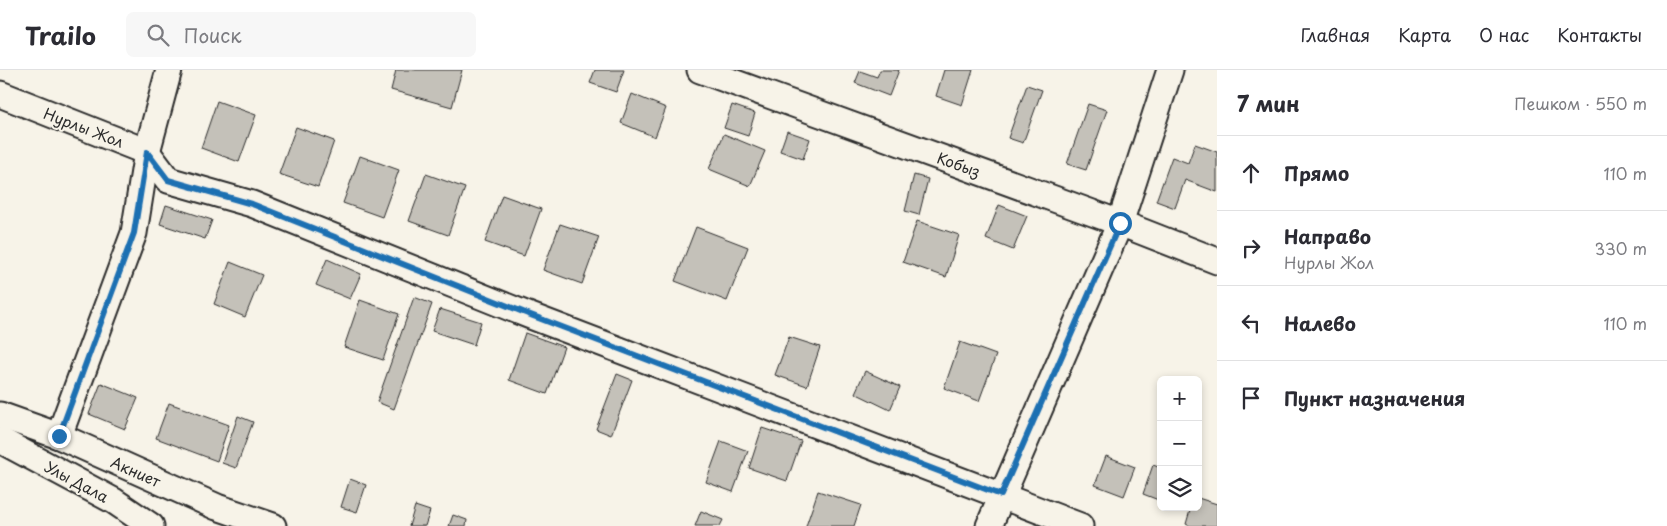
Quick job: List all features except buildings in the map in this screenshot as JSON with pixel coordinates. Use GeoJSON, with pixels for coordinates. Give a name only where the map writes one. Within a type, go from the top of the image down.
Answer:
{"type":"FeatureCollection","features":[{"type":"Feature","properties":{"kind":"street"},"geometry":{"type":"LineString","coordinates":[[59,436],[134,233],[147,152],[169,70]]}},
{"type":"Feature","properties":{"kind":"street","name":"Кобыз"},"geometry":{"type":"LineString","coordinates":[[700,70],[1120,223],[1217,261]]}},
{"type":"Feature","properties":{"kind":"street"},"geometry":{"type":"LineString","coordinates":[[988,526],[1120,223],[1170,70]]}},
{"type":"Feature","properties":{"kind":"street","name":"Нурлы Жол"},"geometry":{"type":"LineString","coordinates":[[0,94],[147,152]]}},
{"type":"Feature","properties":{"kind":"street"},"geometry":{"type":"LineString","coordinates":[[147,152],[168,180],[252,204],[528,314],[1080,526]]}},
{"type":"Feature","properties":{"kind":"street","name":"Акниет"},"geometry":{"type":"LineString","coordinates":[[0,415],[59,436],[217,508],[273,526]]}},
{"type":"Feature","properties":{"kind":"street","name":"Улы Дала"},"geometry":{"type":"LineString","coordinates":[[0,440],[114,501],[152,526]]}},
{"type":"Feature","properties":{"kind":"route"},"geometry":{"type":"LineString","coordinates":[[59,436],[134,233],[147,152],[168,180],[252,204],[528,314],[1001,495],[1120,223]]}}]}
